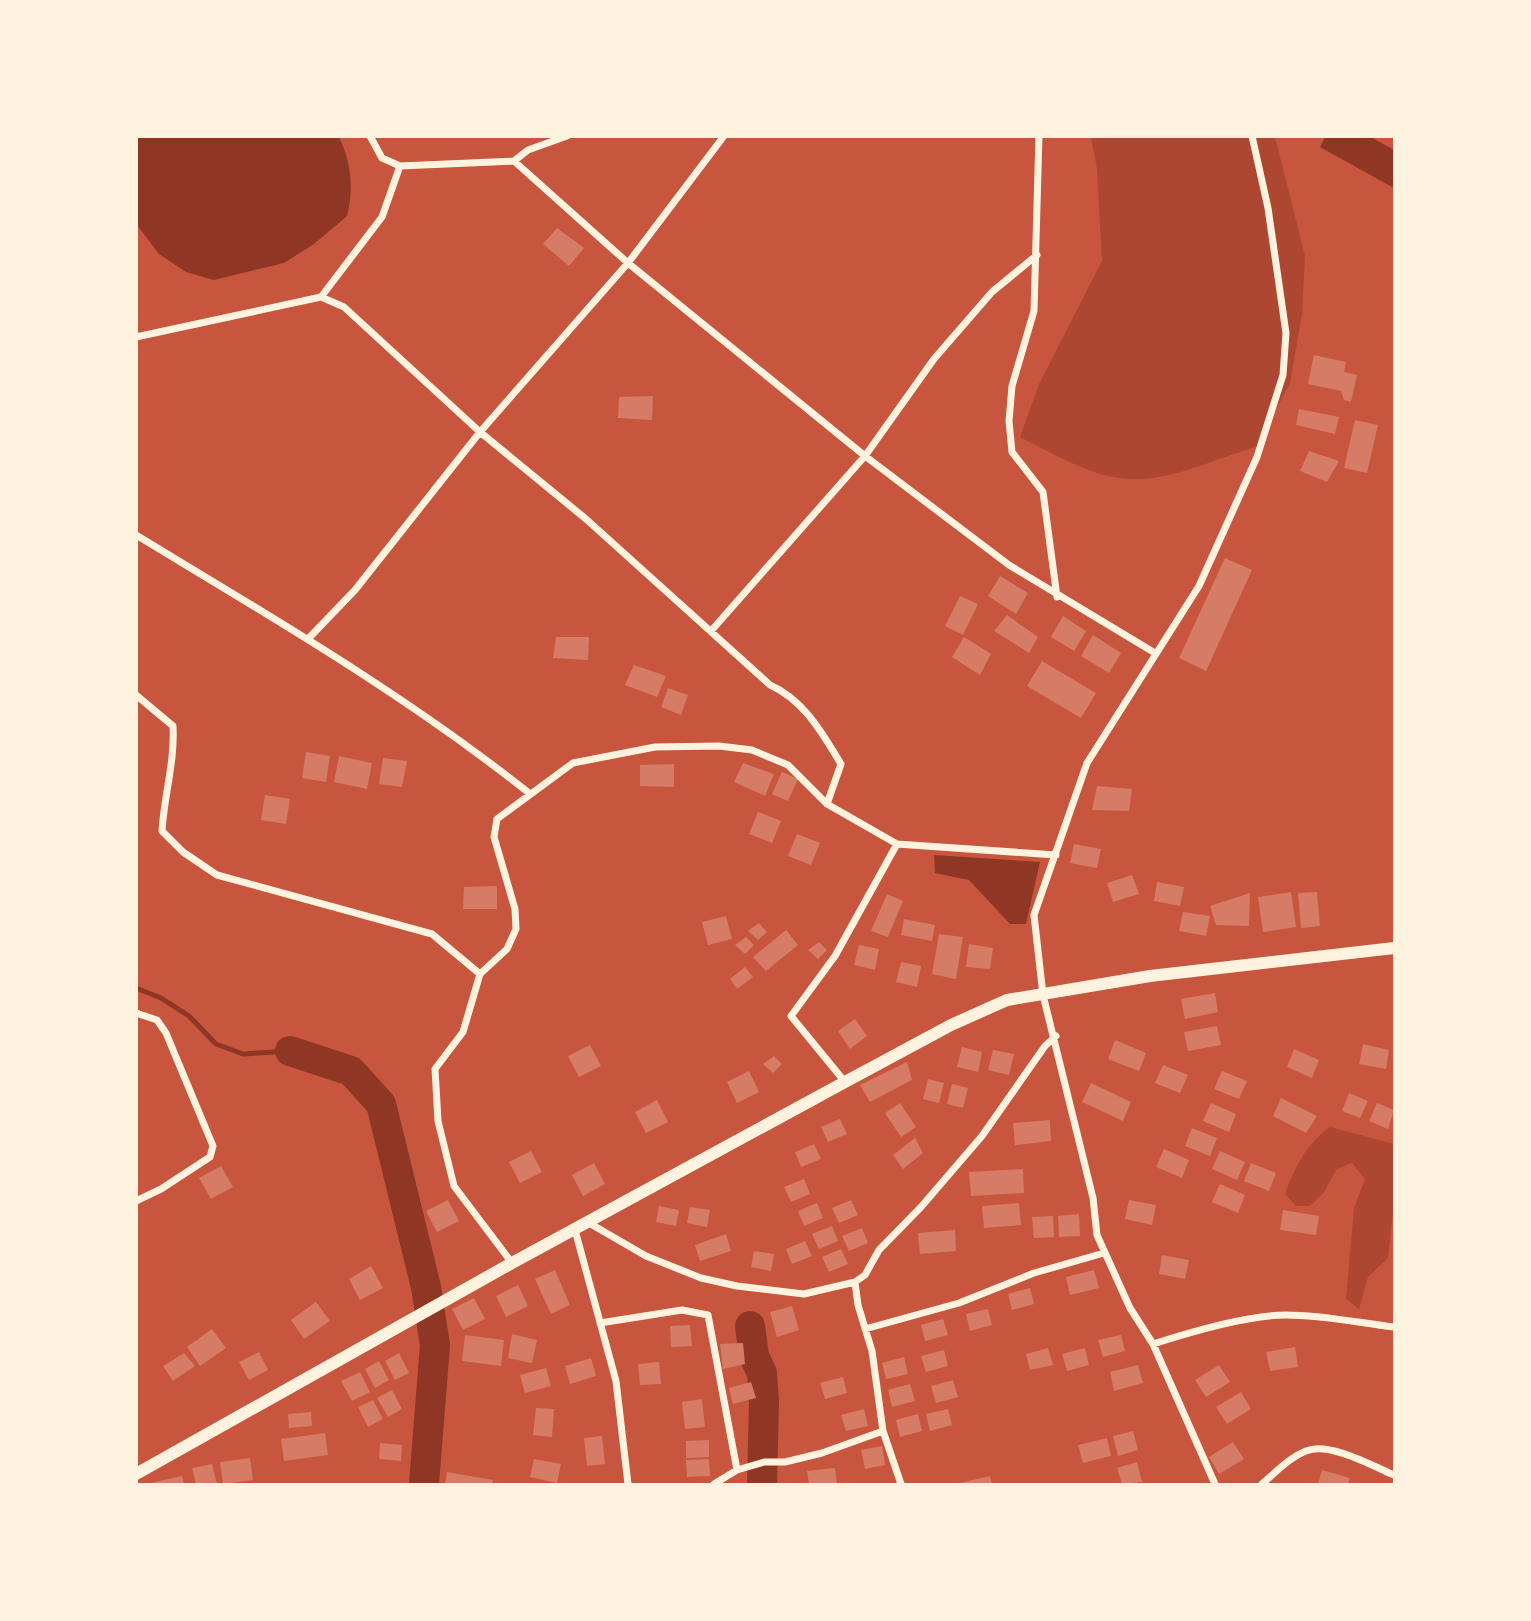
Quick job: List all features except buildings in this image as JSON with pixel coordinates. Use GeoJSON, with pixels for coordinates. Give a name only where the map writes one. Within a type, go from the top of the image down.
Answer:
{"type":"FeatureCollection","features":[{"type":"Feature","properties":{"kind":"main road"},"geometry":{"type":"LineString","coordinates":[[136,1474],[512,1263],[951,1025],[1007,1000],[1150,976],[1395,948]]}},
{"type":"Feature","properties":{"kind":"street"},"geometry":{"type":"LineString","coordinates":[[370,136],[382,158],[400,166],[514,161],[528,150],[567,136]]}},
{"type":"Feature","properties":{"kind":"street"},"geometry":{"type":"LineString","coordinates":[[307,639],[355,590],[480,432],[628,263],[724,136]]}},
{"type":"Feature","properties":{"kind":"street"},"geometry":{"type":"LineString","coordinates":[[1039,136],[1034,311],[1012,386],[1009,421],[1012,452],[1042,492],[1057,597]]}},
{"type":"Feature","properties":{"kind":"street"},"geometry":{"type":"LineString","coordinates":[[1215,1485],[1153,1343],[1130,1308],[1097,1235],[1093,1198],[1056,1036],[1043,995],[1034,915],[1087,764],[1205,575],[1257,457],[1283,375],[1286,333],[1268,208],[1252,136]]}},
{"type":"Feature","properties":{"kind":"street"},"geometry":{"type":"LineString","coordinates":[[514,161],[628,263],[865,457],[1009,565],[1057,597],[1155,653]]}},
{"type":"Feature","properties":{"kind":"street"},"geometry":{"type":"LineString","coordinates":[[321,297],[382,217],[400,166]]}},
{"type":"Feature","properties":{"kind":"street"},"geometry":{"type":"LineString","coordinates":[[711,631],[865,457],[934,359],[992,292],[1037,255]]}},
{"type":"Feature","properties":{"kind":"street"},"geometry":{"type":"LineString","coordinates":[[136,337],[321,297],[344,307],[480,432],[586,519],[770,685],[787,693],[818,726],[841,764],[827,804]]}},
{"type":"Feature","properties":{"kind":"street"},"geometry":{"type":"LineString","coordinates":[[136,536],[307,639],[494,765],[528,793]]}},
{"type":"Feature","properties":{"kind":"street"},"geometry":{"type":"LineString","coordinates":[[136,695],[173,726],[174,750],[164,797],[162,831],[183,852],[218,875],[432,934],[480,974]]}},
{"type":"Feature","properties":{"kind":"street"},"geometry":{"type":"LineString","coordinates":[[512,1263],[454,1186],[438,1121],[436,1069],[463,1032],[480,974],[507,949],[516,929],[515,909],[494,836],[496,818],[528,793],[573,763],[655,747],[719,746],[752,750],[788,765],[827,804],[897,844],[1056,855]]}},
{"type":"Feature","properties":{"kind":"street"},"geometry":{"type":"LineString","coordinates":[[845,1082],[791,1016],[835,956],[897,844]]}},
{"type":"Feature","properties":{"kind":"street"},"geometry":{"type":"LineString","coordinates":[[136,1201],[162,1189],[210,1157],[212,1146],[166,1033],[158,1020],[137,1014]]}},
{"type":"Feature","properties":{"kind":"street"},"geometry":{"type":"LineString","coordinates":[[589,1223],[646,1256],[701,1278],[737,1286],[804,1294],[855,1282],[865,1275],[879,1250],[921,1207],[982,1136],[1045,1045],[1056,1036]]}},
{"type":"Feature","properties":{"kind":"street"},"geometry":{"type":"LineString","coordinates":[[575,1230],[622,1413],[628,1485]]}},
{"type":"Feature","properties":{"kind":"street"},"geometry":{"type":"LineString","coordinates":[[865,1329],[959,1303],[1034,1273],[1104,1253]]}},
{"type":"Feature","properties":{"kind":"street"},"geometry":{"type":"LineString","coordinates":[[855,1282],[872,1351],[883,1431],[901,1485]]}},
{"type":"Feature","properties":{"kind":"street"},"geometry":{"type":"LineString","coordinates":[[600,1323],[681,1310],[708,1315],[737,1470]]}},
{"type":"Feature","properties":{"kind":"street"},"geometry":{"type":"LineString","coordinates":[[1153,1343],[1189,1333],[1283,1315],[1317,1316],[1395,1327]]}},
{"type":"Feature","properties":{"kind":"street"},"geometry":{"type":"LineString","coordinates":[[714,1485],[737,1470],[764,1462],[785,1462],[822,1453],[883,1431]]}},
{"type":"Feature","properties":{"kind":"street"},"geometry":{"type":"LineString","coordinates":[[1262,1485],[1303,1451],[1315,1447],[1346,1455],[1395,1475]]}},
{"type":"Feature","properties":{"kind":"shaded area"},"geometry":{"type":"Polygon","coordinates":[[[137,136],[339,137],[350,175],[347,216],[314,244],[284,263],[214,280],[186,272],[159,254],[137,225],[137,136]]]}},
{"type":"Feature","properties":{"kind":"shaded area"},"geometry":{"type":"Polygon","coordinates":[[[1369,136],[1394,150],[1394,188],[1320,147],[1325,137],[1369,136]]]}},
{"type":"Feature","properties":{"kind":"shaded area"},"geometry":{"type":"Polygon","coordinates":[[[1091,137],[1275,137],[1305,256],[1302,314],[1290,383],[1256,447],[1178,473],[1131,479],[1088,470],[1020,437],[1039,384],[1102,261],[1097,169],[1091,137]]]}},
{"type":"Feature","properties":{"kind":"shaded area"},"geometry":{"type":"Polygon","coordinates":[[[934,855],[1040,862],[1026,924],[1010,924],[969,880],[935,873],[934,855]]]}},
{"type":"Feature","properties":{"kind":"shaded area"},"geometry":{"type":"Polygon","coordinates":[[[1330,1127],[1394,1144],[1394,1203],[1388,1258],[1368,1277],[1359,1309],[1346,1299],[1354,1208],[1365,1179],[1352,1163],[1337,1169],[1324,1192],[1310,1206],[1296,1206],[1285,1194],[1302,1157],[1314,1141],[1330,1127]]]}},
{"type":"Feature","properties":{"kind":"waterway"},"geometry":{"type":"LineString","coordinates":[[136,988],[161,998],[189,1016],[216,1044],[243,1054],[290,1051]]}},
{"type":"Feature","properties":{"kind":"waterway"},"geometry":{"type":"LineString","coordinates":[[290,1051],[351,1071],[381,1104],[426,1287],[435,1345],[424,1484]]}},
{"type":"Feature","properties":{"kind":"waterway"},"geometry":{"type":"LineString","coordinates":[[750,1326],[754,1356],[762,1373],[762,1484]]}}]}
